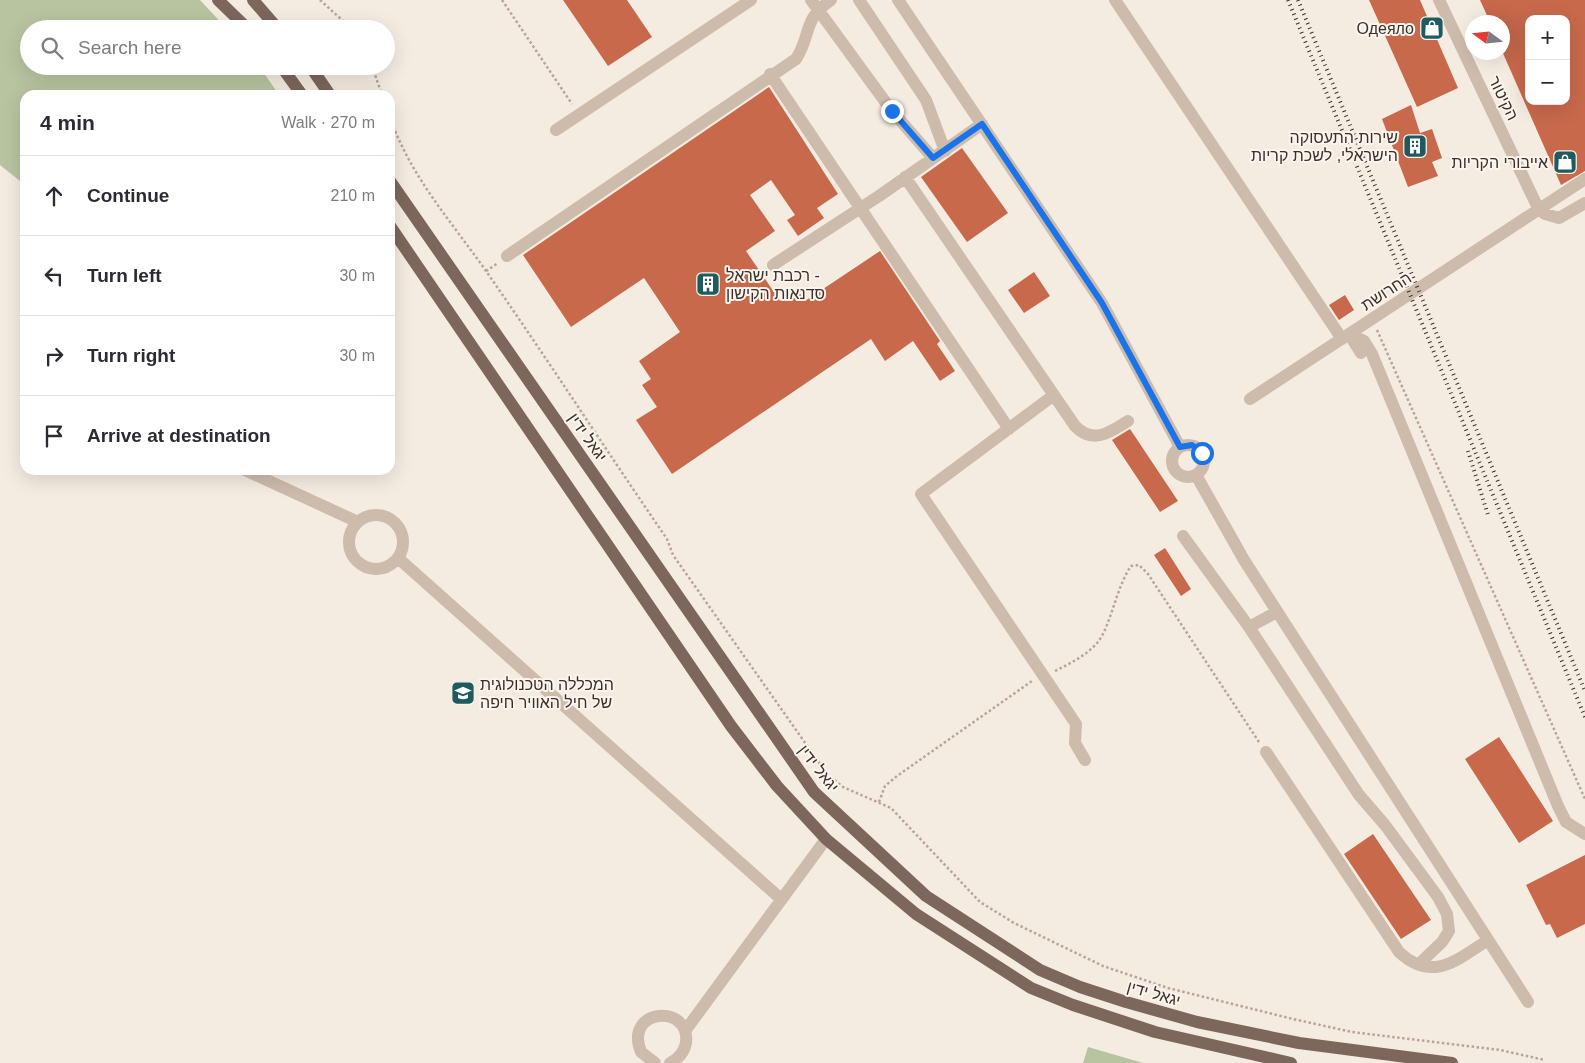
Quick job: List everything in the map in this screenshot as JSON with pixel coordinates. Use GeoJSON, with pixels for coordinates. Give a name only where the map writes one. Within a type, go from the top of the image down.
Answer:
{"type":"FeatureCollection","features":[{"type":"Feature","properties":{"kind":"main road"},"geometry":{"type":"LineString","coordinates":[[218,0],[239,20]]}},
{"type":"Feature","properties":{"kind":"main road"},"geometry":{"type":"LineString","coordinates":[[253,0],[270,20]]}},
{"type":"Feature","properties":{"kind":"main road"},"geometry":{"type":"LineString","coordinates":[[288,75],[298,90]]}},
{"type":"Feature","properties":{"kind":"main road"},"geometry":{"type":"LineString","coordinates":[[316,75],[327,90]]}},
{"type":"Feature","properties":{"kind":"main road","name":"יגאל ידין"},"geometry":{"type":"LineString","coordinates":[[395,188],[814,792],[926,896],[1040,970],[1080,988],[1197,1022],[1251,1034],[1298,1043],[1452,1063]]}},
{"type":"Feature","properties":{"kind":"main road"},"geometry":{"type":"LineString","coordinates":[[395,233],[731,726],[777,786],[826,839],[916,914],[1032,988],[1073,1005],[1155,1032],[1291,1063]]}},
{"type":"Feature","properties":{"kind":"street"},"geometry":{"type":"LineString","coordinates":[[556,130],[578,113],[658,63],[751,0]]}},
{"type":"Feature","properties":{"kind":"street"},"geometry":{"type":"LineString","coordinates":[[814,4],[831,0]]}},
{"type":"Feature","properties":{"kind":"street"},"geometry":{"type":"LineString","coordinates":[[858,0],[926,100],[945,151]]}},
{"type":"Feature","properties":{"kind":"street"},"geometry":{"type":"LineString","coordinates":[[898,0],[1102,303],[1180,447]]}},
{"type":"Feature","properties":{"kind":"street"},"geometry":{"type":"LineString","coordinates":[[1115,0],[1346,336],[1361,353]]}},
{"type":"Feature","properties":{"kind":"street","name":"הקיטור"},"geometry":{"type":"LineString","coordinates":[[1439,0],[1539,210]]}},
{"type":"Feature","properties":{"kind":"street"},"geometry":{"type":"LineString","coordinates":[[507,256],[796,58],[802,49],[814,4]]}},
{"type":"Feature","properties":{"kind":"street"},"geometry":{"type":"LineString","coordinates":[[814,4],[892,111],[933,158]]}},
{"type":"Feature","properties":{"kind":"street"},"geometry":{"type":"LineString","coordinates":[[770,74],[859,209],[1009,429]]}},
{"type":"Feature","properties":{"kind":"street"},"geometry":{"type":"LineString","coordinates":[[773,265],[945,151],[982,124]]}},
{"type":"Feature","properties":{"kind":"street"},"geometry":{"type":"LineString","coordinates":[[905,177],[1075,426],[1084,434],[1108,434],[1128,421]]}},
{"type":"Feature","properties":{"kind":"street","name":"החרושת"},"geometry":{"type":"LineString","coordinates":[[1250,399],[1585,179]]}},
{"type":"Feature","properties":{"kind":"street"},"geometry":{"type":"LineString","coordinates":[[1539,210],[1544,214],[1559,218],[1585,203]]}},
{"type":"Feature","properties":{"kind":"street"},"geometry":{"type":"LineString","coordinates":[[1346,336],[1364,341],[1372,354],[1558,806],[1566,822],[1585,834]]}},
{"type":"Feature","properties":{"kind":"street"},"geometry":{"type":"LineString","coordinates":[[1054,395],[921,494],[1076,724],[1074,743],[1085,760]]}},
{"type":"Feature","properties":{"kind":"street"},"geometry":{"type":"LineString","coordinates":[[1192,445],[1202,453],[1204,465],[1196,475],[1184,476],[1174,469],[1172,457],[1180,447],[1192,445]]}},
{"type":"Feature","properties":{"kind":"street"},"geometry":{"type":"LineString","coordinates":[[256,475],[358,522]]}},
{"type":"Feature","properties":{"kind":"street"},"geometry":{"type":"LineString","coordinates":[[1196,475],[1244,560],[1528,1002]]}},
{"type":"Feature","properties":{"kind":"street"},"geometry":{"type":"LineString","coordinates":[[373,515],[390,519],[396,525],[403,541],[398,558],[384,568],[374,569],[358,563],[349,547],[349,538],[358,522],[373,515]]}},
{"type":"Feature","properties":{"kind":"street"},"geometry":{"type":"LineString","coordinates":[[1183,536],[1249,627],[1359,796],[1385,825],[1438,897],[1447,914],[1449,931],[1442,942],[1419,964]]}},
{"type":"Feature","properties":{"kind":"street"},"geometry":{"type":"LineString","coordinates":[[398,558],[781,899]]}},
{"type":"Feature","properties":{"kind":"street"},"geometry":{"type":"LineString","coordinates":[[1249,627],[1277,612]]}},
{"type":"Feature","properties":{"kind":"street"},"geometry":{"type":"LineString","coordinates":[[1266,752],[1399,952],[1406,959],[1435,969],[1445,967],[1488,940]]}},
{"type":"Feature","properties":{"kind":"street"},"geometry":{"type":"LineString","coordinates":[[685,1031],[826,839]]}},
{"type":"Feature","properties":{"kind":"street"},"geometry":{"type":"LineString","coordinates":[[654,1063],[646,1058],[638,1045],[640,1029],[645,1022],[659,1015],[667,1016],[681,1024],[685,1031],[685,1047],[675,1062]]}},
{"type":"Feature","properties":{"kind":"path"},"geometry":{"type":"LineString","coordinates":[[320,0],[342,20]]}},
{"type":"Feature","properties":{"kind":"path"},"geometry":{"type":"LineString","coordinates":[[502,0],[578,113]]}},
{"type":"Feature","properties":{"kind":"path"},"geometry":{"type":"LineString","coordinates":[[375,75],[380,90]]}},
{"type":"Feature","properties":{"kind":"path"},"geometry":{"type":"LineString","coordinates":[[395,129],[418,178],[486,271],[667,539],[673,555],[827,774],[843,787],[891,808],[913,829],[950,872],[980,902],[1014,923],[1103,966],[1168,988],[1352,1032],[1500,1050],[1545,1060]]}},
{"type":"Feature","properties":{"kind":"path"},"geometry":{"type":"LineString","coordinates":[[1372,319],[1585,799]]}},
{"type":"Feature","properties":{"kind":"path"},"geometry":{"type":"LineString","coordinates":[[879,802],[885,786],[897,776],[1020,688],[1077,660],[1098,641],[1124,577],[1131,566],[1139,565],[1148,574],[1266,752]]}},
{"type":"Feature","properties":{"kind":"green space"},"geometry":{"type":"Polygon","coordinates":[[[0,0],[200,0],[219,20],[20,20],[20,75],[265,75],[276,90],[20,90],[20,181],[0,165],[0,0]]]}},
{"type":"Feature","properties":{"kind":"green space"},"geometry":{"type":"Polygon","coordinates":[[[1088,1047],[1143,1063],[1083,1063],[1088,1047]]]}},
{"type":"Feature","properties":{"kind":"building"},"geometry":{"type":"Polygon","coordinates":[[[563,0],[627,0],[652,37],[608,66],[563,0]]]}},
{"type":"Feature","properties":{"kind":"building"},"geometry":{"type":"Polygon","coordinates":[[[1369,0],[1420,0],[1458,88],[1417,107],[1369,0]]]}},
{"type":"Feature","properties":{"kind":"building"},"geometry":{"type":"Polygon","coordinates":[[[1480,0],[1585,0],[1585,171],[1561,185],[1526,105],[1570,105],[1570,15],[1525,15],[1525,103],[1506,60],[1510,60],[1510,15],[1487,15],[1480,0]]]}},
{"type":"Feature","properties":{"kind":"building","name":"רכבת ישראל - סדנאות הקישון"},"geometry":{"type":"Polygon","coordinates":[[[769,87],[838,194],[817,208],[824,218],[798,236],[787,220],[795,215],[771,180],[750,195],[775,231],[746,251],[780,301],[797,289],[805,301],[880,251],[940,341],[937,344],[955,371],[940,381],[913,341],[885,361],[871,339],[672,474],[636,420],[657,407],[642,385],[651,379],[639,361],[680,332],[644,278],[571,327],[523,255],[769,87]]]}},
{"type":"Feature","properties":{"kind":"building","name":"שירות התעסוקה הישראלי, לשכת קריות"},"geometry":{"type":"Polygon","coordinates":[[[1411,105],[1420,133],[1432,129],[1442,158],[1432,162],[1438,176],[1408,187],[1382,119],[1411,105]]]}},
{"type":"Feature","properties":{"kind":"building"},"geometry":{"type":"Polygon","coordinates":[[[962,148],[1008,213],[967,242],[921,177],[962,148]]]}},
{"type":"Feature","properties":{"kind":"building"},"geometry":{"type":"Polygon","coordinates":[[[1034,272],[1050,296],[1024,313],[1008,290],[1034,272]]]}},
{"type":"Feature","properties":{"kind":"building"},"geometry":{"type":"Polygon","coordinates":[[[1345,295],[1354,310],[1339,320],[1329,305],[1345,295]]]}},
{"type":"Feature","properties":{"kind":"building"},"geometry":{"type":"Polygon","coordinates":[[[1130,429],[1178,501],[1160,512],[1112,440],[1130,429]]]}},
{"type":"Feature","properties":{"kind":"building"},"geometry":{"type":"Polygon","coordinates":[[[1165,548],[1191,589],[1181,596],[1154,555],[1165,548]]]}},
{"type":"Feature","properties":{"kind":"building"},"geometry":{"type":"Polygon","coordinates":[[[1499,737],[1553,821],[1519,843],[1465,759],[1499,737]]]}},
{"type":"Feature","properties":{"kind":"building"},"geometry":{"type":"Polygon","coordinates":[[[1373,834],[1431,920],[1401,939],[1344,854],[1373,834]]]}},
{"type":"Feature","properties":{"kind":"building"},"geometry":{"type":"Polygon","coordinates":[[[1585,855],[1585,924],[1557,938],[1550,924],[1546,925],[1526,885],[1585,855]]]}},
{"type":"Feature","properties":{"kind":"railway"},"geometry":{"type":"LineString","coordinates":[[1288,0],[1585,717]]}},
{"type":"Feature","properties":{"kind":"railway"},"geometry":{"type":"LineString","coordinates":[[1298,0],[1585,691]]}},
{"type":"Feature","properties":{"kind":"railway"},"geometry":{"type":"LineString","coordinates":[[1468,451],[1488,515]]}},
{"type":"Feature","properties":{"kind":"place","name":"Одеяло"},"geometry":{"type":"Point","coordinates":[1432,28]}},
{"type":"Feature","properties":{"kind":"place","name":"שירות התעסוקה הישראלי, לשכת קריות"},"geometry":{"type":"Point","coordinates":[1415,146]}},
{"type":"Feature","properties":{"kind":"place","name":"אייבורי הקריות"},"geometry":{"type":"Point","coordinates":[1565,162]}},
{"type":"Feature","properties":{"kind":"place","name":"רכבת ישראל - סדנאות הקישון"},"geometry":{"type":"Point","coordinates":[708,284]}},
{"type":"Feature","properties":{"kind":"place","name":"המכללה הטכנולוגית של חיל האוויר חיפה"},"geometry":{"type":"Point","coordinates":[463,693]}},
{"type":"Feature","properties":{"kind":"route"},"geometry":{"type":"LineString","coordinates":[[892,111],[933,158],[982,124],[1102,303],[1180,447],[1190,444],[1197,447],[1202,453]]}}]}
